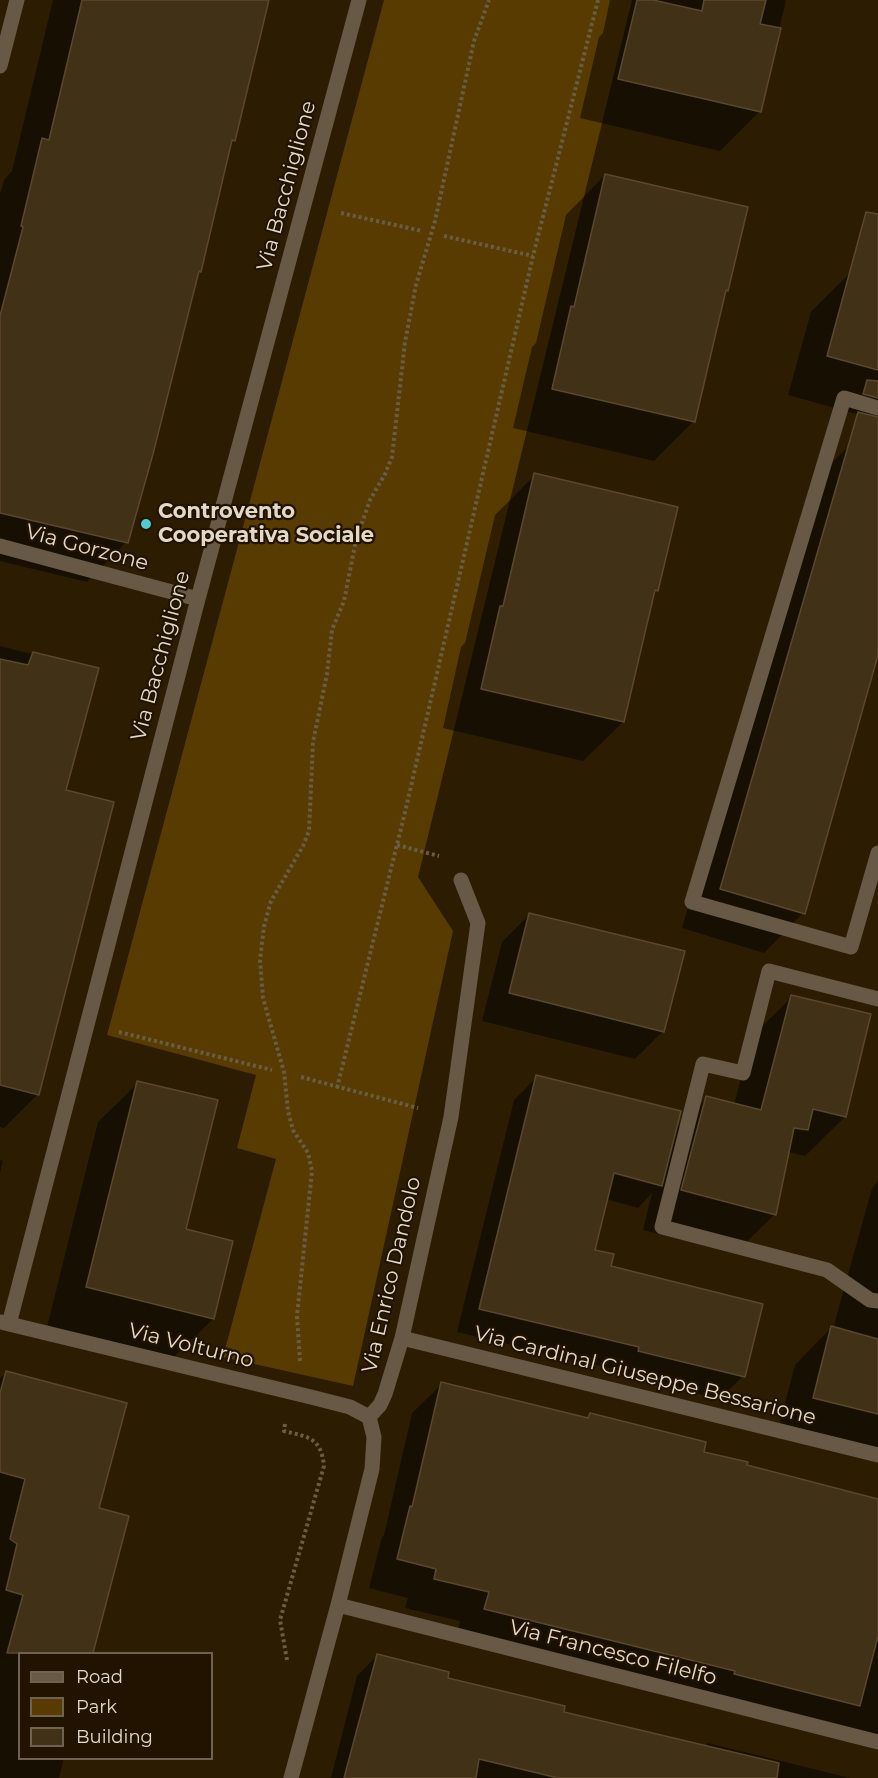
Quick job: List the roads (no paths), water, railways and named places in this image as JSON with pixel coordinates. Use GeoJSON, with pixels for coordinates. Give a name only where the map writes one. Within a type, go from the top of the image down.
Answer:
{"type":"FeatureCollection","features":[{"type":"Feature","properties":{"kind":"street"},"geometry":{"type":"LineString","coordinates":[[0,66],[17,0]]}},
{"type":"Feature","properties":{"kind":"street","name":"Via Bacchiglione"},"geometry":{"type":"LineString","coordinates":[[4,1323],[87,1024],[198,599],[359,0]]}},
{"type":"Feature","properties":{"kind":"street"},"geometry":{"type":"LineString","coordinates":[[878,408],[844,398],[692,902],[851,947],[878,853]]}},
{"type":"Feature","properties":{"kind":"street","name":"Via Gorzone"},"geometry":{"type":"LineString","coordinates":[[0,546],[198,599]]}},
{"type":"Feature","properties":{"kind":"street","name":"Via Enrico Dandolo"},"geometry":{"type":"LineString","coordinates":[[369,1417],[380,1405],[385,1394],[402,1338],[451,1117],[478,923],[461,880]]}},
{"type":"Feature","properties":{"kind":"street"},"geometry":{"type":"LineString","coordinates":[[878,999],[769,971],[742,1073],[703,1064],[662,1227],[827,1270],[870,1300],[878,1302]]}},
{"type":"Feature","properties":{"kind":"street","name":"Via Volturno"},"geometry":{"type":"LineString","coordinates":[[4,1323],[350,1407],[369,1417]]}},
{"type":"Feature","properties":{"kind":"street","name":"Via Cardinal Giuseppe Bessarione"},"geometry":{"type":"LineString","coordinates":[[402,1338],[878,1455]]}},
{"type":"Feature","properties":{"kind":"street"},"geometry":{"type":"LineString","coordinates":[[291,1778],[372,1469],[374,1437],[369,1417]]}},
{"type":"Feature","properties":{"kind":"street","name":"Via Francesco Filelfo"},"geometry":{"type":"LineString","coordinates":[[338,1605],[878,1742]]}},
{"type":"Feature","properties":{"kind":"place","name":"Controvento Cooperativa Sociale"},"geometry":{"type":"Point","coordinates":[146,524]}}]}
